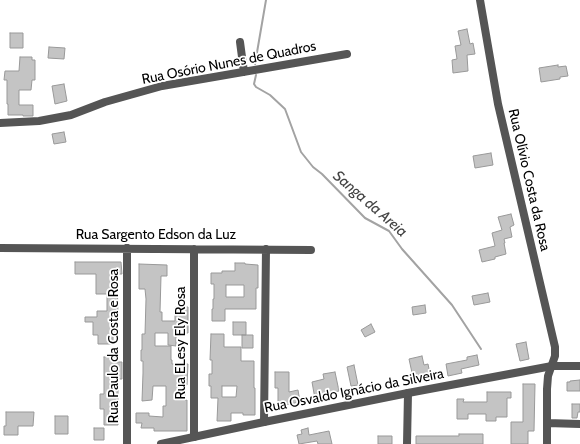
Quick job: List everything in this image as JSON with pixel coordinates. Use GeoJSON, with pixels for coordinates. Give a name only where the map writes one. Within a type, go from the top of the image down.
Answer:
{"type":"FeatureCollection","features":[{"type":"Feature","properties":{"kind":"street","name":"Rua Olívio Costa da Rosa"},"geometry":{"type":"LineString","coordinates":[[480,0],[498,104],[555,347],[555,356],[548,376],[547,444]]}},
{"type":"Feature","properties":{"kind":"street"},"geometry":{"type":"LineString","coordinates":[[240,42],[244,72]]}},
{"type":"Feature","properties":{"kind":"street","name":"Rua Osório Nunes de Quadros"},"geometry":{"type":"LineString","coordinates":[[0,123],[39,121],[71,115],[105,102],[162,86],[346,54]]}},
{"type":"Feature","properties":{"kind":"street","name":"Rua Sargento Edson da Luz"},"geometry":{"type":"LineString","coordinates":[[0,248],[311,250]]}},
{"type":"Feature","properties":{"kind":"street","name":"Rua Paulo da Costa e Rosa"},"geometry":{"type":"LineString","coordinates":[[127,248],[128,444]]}},
{"type":"Feature","properties":{"kind":"street","name":"Rua ELesy Ely Rosa"},"geometry":{"type":"LineString","coordinates":[[194,249],[194,437]]}},
{"type":"Feature","properties":{"kind":"street"},"geometry":{"type":"LineString","coordinates":[[264,422],[266,249]]}},
{"type":"Feature","properties":{"kind":"street","name":"Rua Osvaldo Ignácio da Silveira"},"geometry":{"type":"LineString","coordinates":[[162,444],[408,393],[552,366],[580,366]]}},
{"type":"Feature","properties":{"kind":"street"},"geometry":{"type":"LineString","coordinates":[[407,444],[408,393]]}},
{"type":"Feature","properties":{"kind":"street"},"geometry":{"type":"LineString","coordinates":[[548,423],[580,424]]}},
{"type":"Feature","properties":{"kind":"building"},"geometry":{"type":"Polygon","coordinates":[[[467,29],[470,44],[473,43],[475,54],[467,55],[468,71],[453,73],[452,60],[457,59],[455,46],[461,45],[458,31],[467,29]]]}},
{"type":"Feature","properties":{"kind":"building"},"geometry":{"type":"Polygon","coordinates":[[[10,33],[23,33],[23,48],[10,48],[10,33]]]}},
{"type":"Feature","properties":{"kind":"building"},"geometry":{"type":"Polygon","coordinates":[[[49,47],[65,48],[64,59],[48,58],[49,47]]]}},
{"type":"Feature","properties":{"kind":"building"},"geometry":{"type":"Polygon","coordinates":[[[20,57],[32,57],[32,60],[35,60],[35,80],[32,80],[31,90],[19,90],[19,105],[33,105],[33,116],[8,115],[7,80],[4,80],[5,71],[19,71],[20,57]]]}},
{"type":"Feature","properties":{"kind":"building"},"geometry":{"type":"Polygon","coordinates":[[[558,65],[558,67],[566,66],[568,76],[541,82],[539,68],[558,65]]]}},
{"type":"Feature","properties":{"kind":"building"},"geometry":{"type":"Polygon","coordinates":[[[64,84],[67,101],[55,104],[52,86],[64,84]]]}},
{"type":"Feature","properties":{"kind":"building"},"geometry":{"type":"Polygon","coordinates":[[[64,132],[66,142],[54,144],[52,134],[64,132]]]}},
{"type":"Feature","properties":{"kind":"building"},"geometry":{"type":"Polygon","coordinates":[[[491,153],[493,165],[475,168],[473,156],[491,153]]]}},
{"type":"Feature","properties":{"kind":"building"},"geometry":{"type":"Polygon","coordinates":[[[511,214],[514,225],[510,227],[512,237],[504,239],[506,254],[495,257],[495,259],[482,262],[479,250],[495,246],[492,233],[502,230],[498,217],[511,214]]]}},
{"type":"Feature","properties":{"kind":"building"},"geometry":{"type":"Polygon","coordinates":[[[75,262],[121,262],[122,274],[117,274],[118,316],[115,316],[115,335],[113,335],[113,344],[98,344],[98,335],[93,335],[93,322],[85,322],[85,317],[97,317],[97,311],[107,311],[107,294],[96,294],[96,274],[75,274],[75,262]]]}},
{"type":"Feature","properties":{"kind":"building"},"geometry":{"type":"Polygon","coordinates":[[[235,263],[258,265],[256,309],[225,309],[225,321],[212,321],[214,284],[211,284],[211,273],[235,271],[235,263]],[[226,285],[226,297],[244,297],[244,285],[226,285]]]}},
{"type":"Feature","properties":{"kind":"building"},"geometry":{"type":"Polygon","coordinates":[[[139,264],[167,265],[167,276],[161,276],[160,312],[162,312],[162,321],[175,321],[175,307],[188,307],[188,333],[176,333],[176,346],[168,345],[168,333],[155,333],[155,346],[171,346],[172,364],[188,364],[187,385],[185,385],[185,400],[187,400],[187,431],[154,431],[154,428],[141,428],[142,423],[136,423],[136,413],[149,413],[149,416],[163,417],[163,406],[166,406],[166,386],[153,386],[152,400],[142,401],[143,361],[141,361],[141,350],[142,334],[145,334],[146,299],[145,289],[139,289],[139,264]]]}},
{"type":"Feature","properties":{"kind":"building"},"geometry":{"type":"Polygon","coordinates":[[[488,293],[490,302],[474,305],[472,296],[488,293]]]}},
{"type":"Feature","properties":{"kind":"building"},"geometry":{"type":"Polygon","coordinates":[[[425,305],[426,313],[413,315],[412,307],[425,305]]]}},
{"type":"Feature","properties":{"kind":"building"},"geometry":{"type":"Polygon","coordinates":[[[233,322],[246,322],[246,335],[233,335],[233,322]]]}},
{"type":"Feature","properties":{"kind":"building"},"geometry":{"type":"Polygon","coordinates":[[[371,324],[375,332],[365,337],[361,330],[371,324]]]}},
{"type":"Feature","properties":{"kind":"building"},"geometry":{"type":"Polygon","coordinates":[[[211,334],[224,334],[224,347],[241,347],[241,361],[254,361],[255,415],[231,413],[231,421],[217,421],[218,398],[211,398],[211,386],[209,386],[209,374],[212,374],[212,360],[210,360],[211,334]],[[222,386],[222,397],[236,397],[237,386],[222,386]]]}},
{"type":"Feature","properties":{"kind":"building"},"geometry":{"type":"Polygon","coordinates":[[[242,335],[253,335],[253,348],[242,348],[242,335]]]}},
{"type":"Feature","properties":{"kind":"building"},"geometry":{"type":"Polygon","coordinates":[[[526,342],[529,359],[520,361],[516,344],[526,342]]]}},
{"type":"Feature","properties":{"kind":"building"},"geometry":{"type":"Polygon","coordinates":[[[477,355],[479,365],[461,369],[462,373],[448,376],[446,364],[467,360],[467,357],[477,355]]]}},
{"type":"Feature","properties":{"kind":"building"},"geometry":{"type":"Polygon","coordinates":[[[422,356],[424,365],[428,364],[431,379],[414,382],[409,359],[422,356]]]}},
{"type":"Feature","properties":{"kind":"building"},"geometry":{"type":"Polygon","coordinates":[[[104,357],[117,357],[117,362],[122,362],[122,379],[118,379],[118,425],[104,425],[104,409],[100,409],[100,394],[104,394],[104,357]]]}},
{"type":"Feature","properties":{"kind":"building"},"geometry":{"type":"Polygon","coordinates":[[[354,365],[358,385],[351,386],[347,367],[354,365]]]}},
{"type":"Feature","properties":{"kind":"building"},"geometry":{"type":"Polygon","coordinates":[[[275,372],[289,372],[289,392],[298,390],[300,402],[285,405],[285,407],[278,407],[278,388],[275,388],[275,372]]]}},
{"type":"Feature","properties":{"kind":"building"},"geometry":{"type":"Polygon","coordinates":[[[335,372],[339,391],[324,394],[325,397],[315,399],[312,382],[324,379],[323,374],[335,372]]]}},
{"type":"Feature","properties":{"kind":"building"},"geometry":{"type":"Polygon","coordinates":[[[580,380],[580,391],[567,391],[567,382],[580,380]]]}},
{"type":"Feature","properties":{"kind":"building"},"geometry":{"type":"Polygon","coordinates":[[[523,384],[535,384],[534,431],[528,431],[528,444],[511,444],[511,422],[523,422],[523,384]]]}},
{"type":"Feature","properties":{"kind":"building"},"geometry":{"type":"Polygon","coordinates":[[[487,392],[511,392],[511,398],[507,398],[507,417],[496,417],[496,421],[486,421],[486,414],[468,414],[468,419],[457,419],[457,399],[464,399],[463,402],[487,402],[487,392]]]}},
{"type":"Feature","properties":{"kind":"building"},"geometry":{"type":"Polygon","coordinates":[[[572,404],[580,404],[580,412],[578,412],[577,418],[572,418],[572,404]]]}},
{"type":"Feature","properties":{"kind":"building"},"geometry":{"type":"Polygon","coordinates":[[[6,412],[34,412],[33,426],[18,426],[18,435],[4,435],[4,426],[6,426],[6,412]]]}},
{"type":"Feature","properties":{"kind":"building"},"geometry":{"type":"Polygon","coordinates":[[[55,416],[68,416],[68,434],[55,434],[55,416]]]}},
{"type":"Feature","properties":{"kind":"building"},"geometry":{"type":"Polygon","coordinates":[[[94,428],[104,428],[104,440],[94,440],[94,428]]]}},
{"type":"Feature","properties":{"kind":"building"},"geometry":{"type":"Polygon","coordinates":[[[308,428],[309,435],[329,431],[332,444],[318,444],[317,441],[299,444],[297,435],[302,434],[301,430],[308,428]]]}},
{"type":"Feature","properties":{"kind":"building"},"geometry":{"type":"Polygon","coordinates":[[[459,434],[483,434],[483,444],[416,444],[416,436],[459,436],[459,434]]]}},
{"type":"Feature","properties":{"kind":"building"},"geometry":{"type":"Polygon","coordinates":[[[378,436],[392,436],[392,444],[378,444],[378,436]]]}},
{"type":"Feature","properties":{"kind":"waterway","name":"Sanga da Areia"},"geometry":{"type":"LineString","coordinates":[[255,64],[266,0]]}},
{"type":"Feature","properties":{"kind":"waterway","name":"Sanga da Areia"},"geometry":{"type":"LineString","coordinates":[[256,75],[254,84],[256,87],[270,95],[285,109],[301,152],[313,167],[322,174],[365,218],[389,231],[402,249],[452,305],[481,349]]}}]}
